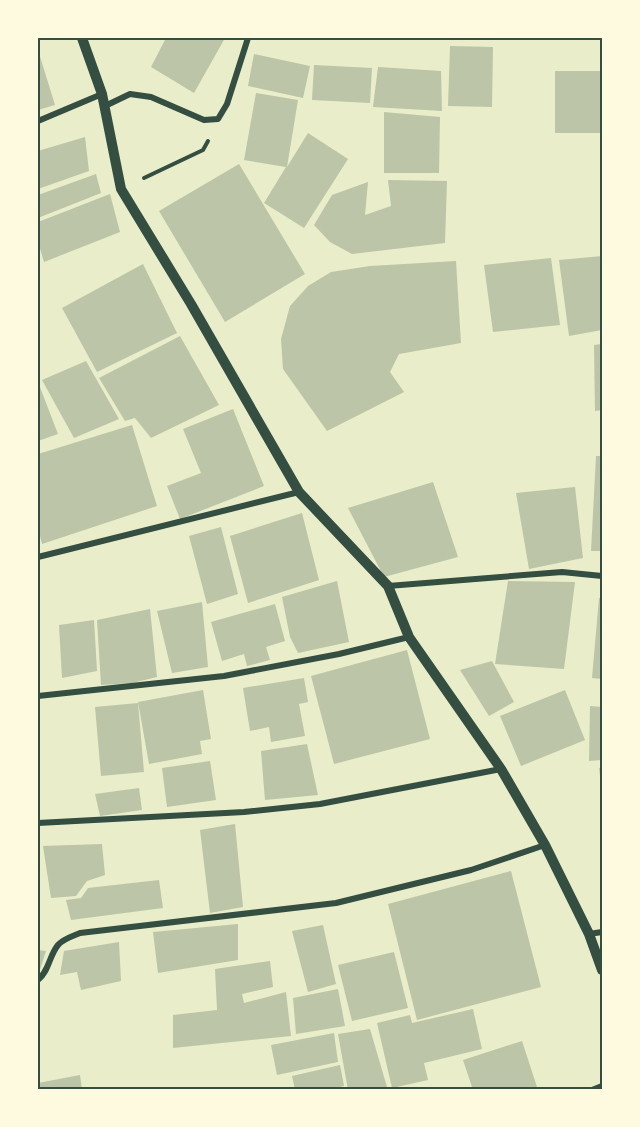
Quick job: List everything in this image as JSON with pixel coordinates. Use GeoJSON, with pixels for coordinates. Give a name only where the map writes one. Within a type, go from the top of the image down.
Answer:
{"type":"FeatureCollection","features":[{"type":"Feature","properties":{"kind":"street"},"geometry":{"type":"LineString","coordinates":[[82,38],[102,94],[121,189],[191,304],[299,492],[388,586],[409,637],[501,769],[545,845],[589,934],[603,970]]}},
{"type":"Feature","properties":{"kind":"street"},"geometry":{"type":"LineString","coordinates":[[105,106],[130,94],[151,97],[204,120],[218,119],[227,104],[248,38]]}},
{"type":"Feature","properties":{"kind":"street"},"geometry":{"type":"LineString","coordinates":[[38,121],[102,94]]}},
{"type":"Feature","properties":{"kind":"street"},"geometry":{"type":"LineString","coordinates":[[38,558],[299,492]]}},
{"type":"Feature","properties":{"kind":"street"},"geometry":{"type":"LineString","coordinates":[[388,586],[562,572],[603,576]]}},
{"type":"Feature","properties":{"kind":"street"},"geometry":{"type":"LineString","coordinates":[[38,696],[224,676],[339,654],[409,637]]}},
{"type":"Feature","properties":{"kind":"street"},"geometry":{"type":"LineString","coordinates":[[38,823],[244,812],[320,804],[501,769]]}},
{"type":"Feature","properties":{"kind":"street"},"geometry":{"type":"LineString","coordinates":[[38,981],[43,976],[58,945],[67,938],[81,933],[336,903],[471,870],[545,845]]}},
{"type":"Feature","properties":{"kind":"street"},"geometry":{"type":"LineString","coordinates":[[589,934],[603,932]]}},
{"type":"Feature","properties":{"kind":"street"},"geometry":{"type":"LineString","coordinates":[[592,1089],[603,1086]]}},
{"type":"Feature","properties":{"kind":"path"},"geometry":{"type":"LineString","coordinates":[[121,189],[203,150],[218,119]]}},
{"type":"Feature","properties":{"kind":"building"},"geometry":{"type":"Polygon","coordinates":[[[166,38],[225,38],[194,93],[151,67],[166,38]]]}},
{"type":"Feature","properties":{"kind":"building"},"geometry":{"type":"Polygon","coordinates":[[[450,46],[493,47],[492,107],[448,106],[450,46]]]}},
{"type":"Feature","properties":{"kind":"building"},"geometry":{"type":"Polygon","coordinates":[[[38,50],[55,105],[38,110],[38,50]]]}},
{"type":"Feature","properties":{"kind":"building"},"geometry":{"type":"Polygon","coordinates":[[[254,54],[310,66],[303,98],[248,86],[254,54]]]}},
{"type":"Feature","properties":{"kind":"building"},"geometry":{"type":"Polygon","coordinates":[[[314,65],[372,68],[370,103],[312,100],[314,65]]]}},
{"type":"Feature","properties":{"kind":"building"},"geometry":{"type":"Polygon","coordinates":[[[378,67],[441,71],[442,111],[373,107],[378,67]]]}},
{"type":"Feature","properties":{"kind":"building"},"geometry":{"type":"Polygon","coordinates":[[[555,71],[602,71],[602,133],[555,133],[555,71]]]}},
{"type":"Feature","properties":{"kind":"building"},"geometry":{"type":"Polygon","coordinates":[[[256,93],[298,100],[287,167],[308,133],[348,159],[304,228],[264,203],[286,167],[244,160],[256,93]]]}},
{"type":"Feature","properties":{"kind":"building"},"geometry":{"type":"Polygon","coordinates":[[[384,112],[440,117],[439,173],[384,173],[384,112]]]}},
{"type":"Feature","properties":{"kind":"building"},"geometry":{"type":"Polygon","coordinates":[[[85,137],[89,171],[38,189],[38,151],[85,137]]]}},
{"type":"Feature","properties":{"kind":"building"},"geometry":{"type":"Polygon","coordinates":[[[239,164],[305,274],[225,322],[159,211],[239,164]]]}},
{"type":"Feature","properties":{"kind":"building"},"geometry":{"type":"Polygon","coordinates":[[[96,174],[101,193],[38,218],[38,195],[96,174]]]}},
{"type":"Feature","properties":{"kind":"building"},"geometry":{"type":"Polygon","coordinates":[[[388,180],[447,181],[445,243],[352,254],[330,242],[314,225],[332,195],[368,182],[365,215],[391,206],[388,180]]]}},
{"type":"Feature","properties":{"kind":"building"},"geometry":{"type":"Polygon","coordinates":[[[110,194],[120,232],[44,262],[38,242],[38,222],[110,194]]]}},
{"type":"Feature","properties":{"kind":"building"},"geometry":{"type":"Polygon","coordinates":[[[602,256],[602,330],[569,336],[559,260],[602,256]]]}},
{"type":"Feature","properties":{"kind":"building"},"geometry":{"type":"Polygon","coordinates":[[[551,258],[560,325],[493,332],[484,265],[551,258]]]}},
{"type":"Feature","properties":{"kind":"building"},"geometry":{"type":"Polygon","coordinates":[[[456,261],[461,343],[399,354],[390,372],[404,392],[327,431],[283,369],[281,339],[290,306],[308,286],[331,272],[370,266],[456,261]]]}},
{"type":"Feature","properties":{"kind":"building"},"geometry":{"type":"Polygon","coordinates":[[[143,264],[177,333],[97,372],[62,308],[143,264]]]}},
{"type":"Feature","properties":{"kind":"building"},"geometry":{"type":"Polygon","coordinates":[[[180,336],[219,405],[151,438],[135,418],[125,421],[99,378],[180,336]]]}},
{"type":"Feature","properties":{"kind":"building"},"geometry":{"type":"Polygon","coordinates":[[[602,344],[602,410],[595,411],[594,345],[602,344]]]}},
{"type":"Feature","properties":{"kind":"building"},"geometry":{"type":"Polygon","coordinates":[[[86,361],[119,419],[74,438],[42,380],[86,361]]]}},
{"type":"Feature","properties":{"kind":"building"},"geometry":{"type":"Polygon","coordinates":[[[38,382],[58,434],[38,441],[38,382]]]}},
{"type":"Feature","properties":{"kind":"building"},"geometry":{"type":"Polygon","coordinates":[[[233,409],[264,486],[180,519],[167,486],[201,473],[183,429],[233,409]]]}},
{"type":"Feature","properties":{"kind":"building"},"geometry":{"type":"Polygon","coordinates":[[[132,425],[157,506],[42,544],[38,528],[38,454],[132,425]]]}},
{"type":"Feature","properties":{"kind":"building"},"geometry":{"type":"Polygon","coordinates":[[[596,456],[602,456],[602,551],[591,551],[596,456]]]}},
{"type":"Feature","properties":{"kind":"building"},"geometry":{"type":"Polygon","coordinates":[[[433,482],[458,557],[384,577],[348,508],[433,482]]]}},
{"type":"Feature","properties":{"kind":"building"},"geometry":{"type":"Polygon","coordinates":[[[575,487],[583,558],[529,569],[516,493],[575,487]]]}},
{"type":"Feature","properties":{"kind":"building"},"geometry":{"type":"Polygon","coordinates":[[[302,513],[319,580],[248,603],[230,536],[302,513]]]}},
{"type":"Feature","properties":{"kind":"building"},"geometry":{"type":"Polygon","coordinates":[[[221,527],[238,594],[207,604],[189,536],[221,527]]]}},
{"type":"Feature","properties":{"kind":"building"},"geometry":{"type":"Polygon","coordinates":[[[337,581],[349,642],[298,653],[290,637],[282,597],[337,581]]]}},
{"type":"Feature","properties":{"kind":"building"},"geometry":{"type":"Polygon","coordinates":[[[508,581],[575,582],[564,669],[495,664],[508,581]]]}},
{"type":"Feature","properties":{"kind":"building"},"geometry":{"type":"Polygon","coordinates":[[[599,598],[602,598],[602,679],[592,678],[599,598]]]}},
{"type":"Feature","properties":{"kind":"building"},"geometry":{"type":"Polygon","coordinates":[[[202,602],[208,667],[172,673],[157,611],[202,602]]]}},
{"type":"Feature","properties":{"kind":"building"},"geometry":{"type":"Polygon","coordinates":[[[275,604],[285,641],[266,647],[270,660],[247,666],[244,654],[222,661],[211,622],[275,604]]]}},
{"type":"Feature","properties":{"kind":"building"},"geometry":{"type":"Polygon","coordinates":[[[150,609],[157,677],[132,683],[101,685],[97,620],[150,609]]]}},
{"type":"Feature","properties":{"kind":"building"},"geometry":{"type":"Polygon","coordinates":[[[94,620],[97,671],[62,678],[59,625],[94,620]]]}},
{"type":"Feature","properties":{"kind":"building"},"geometry":{"type":"Polygon","coordinates":[[[407,650],[430,739],[334,764],[311,676],[407,650]]]}},
{"type":"Feature","properties":{"kind":"building"},"geometry":{"type":"Polygon","coordinates":[[[492,661],[514,702],[489,716],[460,670],[492,661]]]}},
{"type":"Feature","properties":{"kind":"building"},"geometry":{"type":"Polygon","coordinates":[[[304,678],[308,702],[299,704],[305,736],[271,742],[269,727],[250,731],[243,688],[304,678]]]}},
{"type":"Feature","properties":{"kind":"building"},"geometry":{"type":"Polygon","coordinates":[[[203,690],[211,739],[200,741],[202,754],[149,764],[138,702],[203,690]]]}},
{"type":"Feature","properties":{"kind":"building"},"geometry":{"type":"Polygon","coordinates":[[[565,690],[585,740],[521,766],[500,716],[565,690]]]}},
{"type":"Feature","properties":{"kind":"building"},"geometry":{"type":"Polygon","coordinates":[[[138,703],[144,772],[101,776],[95,707],[138,703]]]}},
{"type":"Feature","properties":{"kind":"building"},"geometry":{"type":"Polygon","coordinates":[[[590,706],[602,707],[602,760],[589,761],[590,706]]]}},
{"type":"Feature","properties":{"kind":"building"},"geometry":{"type":"Polygon","coordinates":[[[307,744],[318,795],[265,800],[261,751],[307,744]]]}},
{"type":"Feature","properties":{"kind":"building"},"geometry":{"type":"Polygon","coordinates":[[[210,761],[216,800],[167,807],[162,768],[210,761]]]}},
{"type":"Feature","properties":{"kind":"building"},"geometry":{"type":"Polygon","coordinates":[[[599,768],[602,768],[602,785],[601,785],[599,768]]]}},
{"type":"Feature","properties":{"kind":"building"},"geometry":{"type":"Polygon","coordinates":[[[139,788],[142,810],[100,816],[95,794],[139,788]]]}},
{"type":"Feature","properties":{"kind":"building"},"geometry":{"type":"Polygon","coordinates":[[[235,824],[243,907],[210,913],[200,830],[235,824]]]}},
{"type":"Feature","properties":{"kind":"building"},"geometry":{"type":"Polygon","coordinates":[[[102,844],[105,875],[87,881],[76,896],[51,898],[43,846],[102,844]]]}},
{"type":"Feature","properties":{"kind":"building"},"geometry":{"type":"Polygon","coordinates":[[[511,871],[541,987],[417,1020],[388,904],[511,871]]]}},
{"type":"Feature","properties":{"kind":"building"},"geometry":{"type":"Polygon","coordinates":[[[159,880],[163,908],[71,920],[66,900],[81,898],[88,888],[159,880]]]}},
{"type":"Feature","properties":{"kind":"building"},"geometry":{"type":"Polygon","coordinates":[[[238,924],[238,960],[158,973],[153,932],[238,924]]]}},
{"type":"Feature","properties":{"kind":"building"},"geometry":{"type":"Polygon","coordinates":[[[323,925],[336,984],[308,992],[292,931],[323,925]]]}},
{"type":"Feature","properties":{"kind":"building"},"geometry":{"type":"Polygon","coordinates":[[[119,942],[121,981],[81,990],[77,972],[60,975],[64,951],[119,942]]]}},
{"type":"Feature","properties":{"kind":"building"},"geometry":{"type":"Polygon","coordinates":[[[38,950],[46,951],[38,976],[38,950]]]}},
{"type":"Feature","properties":{"kind":"building"},"geometry":{"type":"Polygon","coordinates":[[[394,952],[408,1008],[352,1021],[338,965],[394,952]]]}},
{"type":"Feature","properties":{"kind":"building"},"geometry":{"type":"Polygon","coordinates":[[[270,961],[273,987],[242,994],[244,1003],[286,992],[291,1036],[173,1048],[173,1015],[217,1010],[215,969],[270,961]]]}},
{"type":"Feature","properties":{"kind":"building"},"geometry":{"type":"Polygon","coordinates":[[[338,989],[345,1026],[296,1034],[293,998],[338,989]]]}},
{"type":"Feature","properties":{"kind":"building"},"geometry":{"type":"Polygon","coordinates":[[[473,1009],[482,1049],[424,1063],[428,1080],[392,1088],[377,1023],[410,1015],[412,1023],[473,1009]]]}},
{"type":"Feature","properties":{"kind":"building"},"geometry":{"type":"Polygon","coordinates":[[[370,1029],[387,1087],[381,1090],[348,1090],[338,1034],[370,1029]]]}},
{"type":"Feature","properties":{"kind":"building"},"geometry":{"type":"Polygon","coordinates":[[[334,1033],[338,1062],[277,1075],[271,1045],[334,1033]]]}},
{"type":"Feature","properties":{"kind":"building"},"geometry":{"type":"Polygon","coordinates":[[[522,1041],[538,1090],[501,1090],[500,1087],[493,1090],[473,1090],[463,1060],[522,1041]]]}},
{"type":"Feature","properties":{"kind":"building"},"geometry":{"type":"Polygon","coordinates":[[[340,1065],[344,1086],[327,1090],[295,1090],[292,1076],[340,1065]]]}},
{"type":"Feature","properties":{"kind":"building"},"geometry":{"type":"Polygon","coordinates":[[[80,1075],[82,1090],[38,1090],[38,1083],[80,1075]]]}}]}
